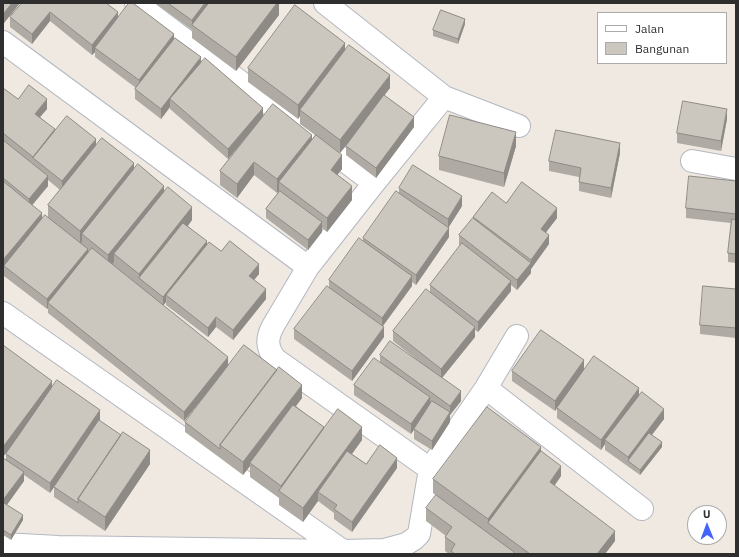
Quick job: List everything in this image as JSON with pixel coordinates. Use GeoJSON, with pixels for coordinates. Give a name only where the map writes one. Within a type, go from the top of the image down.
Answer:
{"type":"FeatureCollection","features":[{"type":"Feature","properties":{"kind":"street"},"geometry":{"type":"LineString","coordinates":[[136,3],[374,183]]}},
{"type":"Feature","properties":{"kind":"street"},"geometry":{"type":"LineString","coordinates":[[325,3],[444,97],[519,126]]}},
{"type":"Feature","properties":{"kind":"street"},"geometry":{"type":"LineString","coordinates":[[3,42],[308,267]]}},
{"type":"Feature","properties":{"kind":"street"},"geometry":{"type":"LineString","coordinates":[[430,469],[275,359],[271,353],[268,343],[269,333],[308,267],[444,97]]}},
{"type":"Feature","properties":{"kind":"street"},"geometry":{"type":"LineString","coordinates":[[692,161],[736,169]]}},
{"type":"Feature","properties":{"kind":"street"},"geometry":{"type":"LineString","coordinates":[[3,313],[343,551]]}},
{"type":"Feature","properties":{"kind":"street"},"geometry":{"type":"LineString","coordinates":[[3,544],[65,547],[343,551],[384,550],[406,544],[419,534],[430,469],[486,388],[517,336]]}},
{"type":"Feature","properties":{"kind":"street"},"geometry":{"type":"LineString","coordinates":[[486,388],[642,509]]}},
{"type":"Feature","properties":{"kind":"building"},"geometry":{"type":"Polygon","coordinates":[[[3,3],[12,3],[4,13],[3,13],[3,3]]]}},
{"type":"Feature","properties":{"kind":"building"},"geometry":{"type":"Polygon","coordinates":[[[22,3],[106,3],[118,12],[92,45],[50,12],[32,34],[10,17],[22,3]]]}},
{"type":"Feature","properties":{"kind":"building"},"geometry":{"type":"Polygon","coordinates":[[[129,3],[133,3],[174,34],[139,80],[95,48],[129,3]]]}},
{"type":"Feature","properties":{"kind":"building"},"geometry":{"type":"Polygon","coordinates":[[[168,3],[205,3],[192,20],[168,3]]]}},
{"type":"Feature","properties":{"kind":"building"},"geometry":{"type":"Polygon","coordinates":[[[209,3],[277,3],[236,57],[192,25],[209,3]]]}},
{"type":"Feature","properties":{"kind":"building"},"geometry":{"type":"Polygon","coordinates":[[[295,5],[345,43],[298,105],[248,68],[295,5]]]}},
{"type":"Feature","properties":{"kind":"building"},"geometry":{"type":"Polygon","coordinates":[[[441,10],[465,19],[458,39],[433,30],[441,10]]]}},
{"type":"Feature","properties":{"kind":"building"},"geometry":{"type":"Polygon","coordinates":[[[175,38],[201,57],[161,109],[135,89],[175,38]]]}},
{"type":"Feature","properties":{"kind":"building"},"geometry":{"type":"Polygon","coordinates":[[[349,45],[390,75],[340,140],[300,110],[349,45]]]}},
{"type":"Feature","properties":{"kind":"building"},"geometry":{"type":"Polygon","coordinates":[[[205,58],[263,108],[228,149],[170,99],[205,58]]]}},
{"type":"Feature","properties":{"kind":"building"},"geometry":{"type":"Polygon","coordinates":[[[29,85],[47,99],[35,114],[55,129],[33,157],[3,133],[3,88],[18,99],[29,85]]]}},
{"type":"Feature","properties":{"kind":"building"},"geometry":{"type":"Polygon","coordinates":[[[384,95],[414,117],[376,168],[346,146],[384,95]]]}},
{"type":"Feature","properties":{"kind":"building"},"geometry":{"type":"Polygon","coordinates":[[[683,101],[727,109],[721,141],[677,133],[683,101]]]}},
{"type":"Feature","properties":{"kind":"building"},"geometry":{"type":"Polygon","coordinates":[[[273,104],[312,135],[277,179],[254,162],[237,184],[220,171],[273,104]]]}},
{"type":"Feature","properties":{"kind":"building"},"geometry":{"type":"Polygon","coordinates":[[[450,115],[516,132],[504,173],[439,156],[450,115]]]}},
{"type":"Feature","properties":{"kind":"building"},"geometry":{"type":"Polygon","coordinates":[[[67,116],[96,139],[62,181],[33,158],[67,116]]]}},
{"type":"Feature","properties":{"kind":"building"},"geometry":{"type":"Polygon","coordinates":[[[556,130],[620,143],[611,188],[579,182],[581,168],[549,161],[556,130]]]}},
{"type":"Feature","properties":{"kind":"building"},"geometry":{"type":"Polygon","coordinates":[[[316,135],[342,155],[331,170],[352,186],[327,218],[279,182],[316,135]]]}},
{"type":"Feature","properties":{"kind":"building"},"geometry":{"type":"Polygon","coordinates":[[[102,138],[134,163],[80,231],[48,205],[102,138]]]}},
{"type":"Feature","properties":{"kind":"building"},"geometry":{"type":"Polygon","coordinates":[[[3,140],[48,176],[29,199],[3,178],[3,140]]]}},
{"type":"Feature","properties":{"kind":"building"},"geometry":{"type":"Polygon","coordinates":[[[138,164],[164,186],[108,255],[82,234],[138,164]]]}},
{"type":"Feature","properties":{"kind":"building"},"geometry":{"type":"Polygon","coordinates":[[[413,165],[462,196],[448,219],[399,188],[413,165]]]}},
{"type":"Feature","properties":{"kind":"building"},"geometry":{"type":"Polygon","coordinates":[[[689,176],[736,181],[736,214],[686,208],[689,176]]]}},
{"type":"Feature","properties":{"kind":"building"},"geometry":{"type":"Polygon","coordinates":[[[3,181],[42,213],[3,260],[3,181]]]}},
{"type":"Feature","properties":{"kind":"building"},"geometry":{"type":"Polygon","coordinates":[[[522,182],[557,208],[541,229],[549,235],[531,260],[473,217],[492,192],[506,203],[522,182]]]}},
{"type":"Feature","properties":{"kind":"building"},"geometry":{"type":"Polygon","coordinates":[[[168,187],[192,207],[139,274],[114,254],[168,187]]]}},
{"type":"Feature","properties":{"kind":"building"},"geometry":{"type":"Polygon","coordinates":[[[280,191],[322,222],[308,240],[266,209],[280,191]]]}},
{"type":"Feature","properties":{"kind":"building"},"geometry":{"type":"Polygon","coordinates":[[[396,191],[449,228],[416,275],[363,238],[396,191]]]}},
{"type":"Feature","properties":{"kind":"building"},"geometry":{"type":"Polygon","coordinates":[[[45,215],[88,249],[47,299],[4,266],[45,215]]]}},
{"type":"Feature","properties":{"kind":"building"},"geometry":{"type":"Polygon","coordinates":[[[473,218],[531,263],[517,280],[459,235],[473,218]]]}},
{"type":"Feature","properties":{"kind":"building"},"geometry":{"type":"Polygon","coordinates":[[[732,219],[736,220],[736,254],[728,253],[732,219]]]}},
{"type":"Feature","properties":{"kind":"building"},"geometry":{"type":"Polygon","coordinates":[[[183,223],[207,241],[163,297],[139,278],[183,223]]]}},
{"type":"Feature","properties":{"kind":"building"},"geometry":{"type":"Polygon","coordinates":[[[359,238],[412,276],[382,318],[329,280],[359,238]]]}},
{"type":"Feature","properties":{"kind":"building"},"geometry":{"type":"Polygon","coordinates":[[[230,241],[259,264],[249,276],[266,289],[233,330],[216,317],[208,328],[166,295],[209,242],[221,251],[230,241]]]}},
{"type":"Feature","properties":{"kind":"building"},"geometry":{"type":"Polygon","coordinates":[[[462,243],[511,281],[478,322],[430,285],[462,243]]]}},
{"type":"Feature","properties":{"kind":"building"},"geometry":{"type":"Polygon","coordinates":[[[92,248],[228,357],[184,412],[48,303],[92,248]]]}},
{"type":"Feature","properties":{"kind":"building"},"geometry":{"type":"Polygon","coordinates":[[[327,286],[384,327],[352,371],[294,329],[327,286]]]}},
{"type":"Feature","properties":{"kind":"building"},"geometry":{"type":"Polygon","coordinates":[[[703,286],[736,289],[736,328],[700,325],[703,286]]]}},
{"type":"Feature","properties":{"kind":"building"},"geometry":{"type":"Polygon","coordinates":[[[426,289],[475,327],[441,369],[393,331],[426,289]]]}},
{"type":"Feature","properties":{"kind":"building"},"geometry":{"type":"Polygon","coordinates":[[[541,330],[584,360],[555,401],[512,371],[541,330]]]}},
{"type":"Feature","properties":{"kind":"building"},"geometry":{"type":"Polygon","coordinates":[[[390,341],[461,391],[450,406],[380,355],[390,341]]]}},
{"type":"Feature","properties":{"kind":"building"},"geometry":{"type":"Polygon","coordinates":[[[3,345],[52,381],[3,447],[3,345]]]}},
{"type":"Feature","properties":{"kind":"building"},"geometry":{"type":"Polygon","coordinates":[[[244,345],[277,370],[220,445],[220,449],[185,422],[244,345]]]}},
{"type":"Feature","properties":{"kind":"building"},"geometry":{"type":"Polygon","coordinates":[[[594,356],[639,388],[601,440],[557,408],[594,356]]]}},
{"type":"Feature","properties":{"kind":"building"},"geometry":{"type":"Polygon","coordinates":[[[374,358],[430,397],[411,424],[354,385],[374,358]]]}},
{"type":"Feature","properties":{"kind":"building"},"geometry":{"type":"Polygon","coordinates":[[[279,367],[302,385],[243,462],[220,445],[279,367]]]}},
{"type":"Feature","properties":{"kind":"building"},"geometry":{"type":"Polygon","coordinates":[[[57,380],[100,410],[50,483],[6,454],[57,380]]]}},
{"type":"Feature","properties":{"kind":"building"},"geometry":{"type":"Polygon","coordinates":[[[642,392],[664,409],[628,457],[605,440],[642,392]]]}},
{"type":"Feature","properties":{"kind":"building"},"geometry":{"type":"Polygon","coordinates":[[[432,401],[450,412],[432,441],[414,429],[432,401]]]}},
{"type":"Feature","properties":{"kind":"building"},"geometry":{"type":"Polygon","coordinates":[[[293,405],[324,427],[281,486],[250,463],[293,405]]]}},
{"type":"Feature","properties":{"kind":"building"},"geometry":{"type":"Polygon","coordinates":[[[487,407],[541,447],[488,519],[433,479],[487,407]]]}},
{"type":"Feature","properties":{"kind":"building"},"geometry":{"type":"Polygon","coordinates":[[[338,409],[362,427],[303,508],[279,491],[338,409]]]}},
{"type":"Feature","properties":{"kind":"building"},"geometry":{"type":"Polygon","coordinates":[[[99,420],[121,435],[78,499],[78,503],[54,487],[99,420]]]}},
{"type":"Feature","properties":{"kind":"building"},"geometry":{"type":"Polygon","coordinates":[[[123,432],[150,450],[105,517],[78,499],[123,432]]]}},
{"type":"Feature","properties":{"kind":"building"},"geometry":{"type":"Polygon","coordinates":[[[649,433],[662,442],[640,470],[628,461],[649,433]]]}},
{"type":"Feature","properties":{"kind":"building"},"geometry":{"type":"Polygon","coordinates":[[[380,445],[397,458],[352,522],[334,509],[337,505],[318,492],[347,451],[366,464],[380,445]]]}},
{"type":"Feature","properties":{"kind":"building"},"geometry":{"type":"Polygon","coordinates":[[[541,451],[561,466],[550,482],[615,531],[597,554],[530,554],[488,523],[541,451]]]}},
{"type":"Feature","properties":{"kind":"building"},"geometry":{"type":"Polygon","coordinates":[[[3,458],[24,472],[3,500],[3,458]]]}},
{"type":"Feature","properties":{"kind":"building"},"geometry":{"type":"Polygon","coordinates":[[[436,495],[514,552],[513,554],[455,554],[451,551],[455,544],[445,537],[452,527],[426,508],[436,495]]]}},
{"type":"Feature","properties":{"kind":"building"},"geometry":{"type":"Polygon","coordinates":[[[4,503],[23,515],[11,535],[3,530],[4,503]]]}}]}
